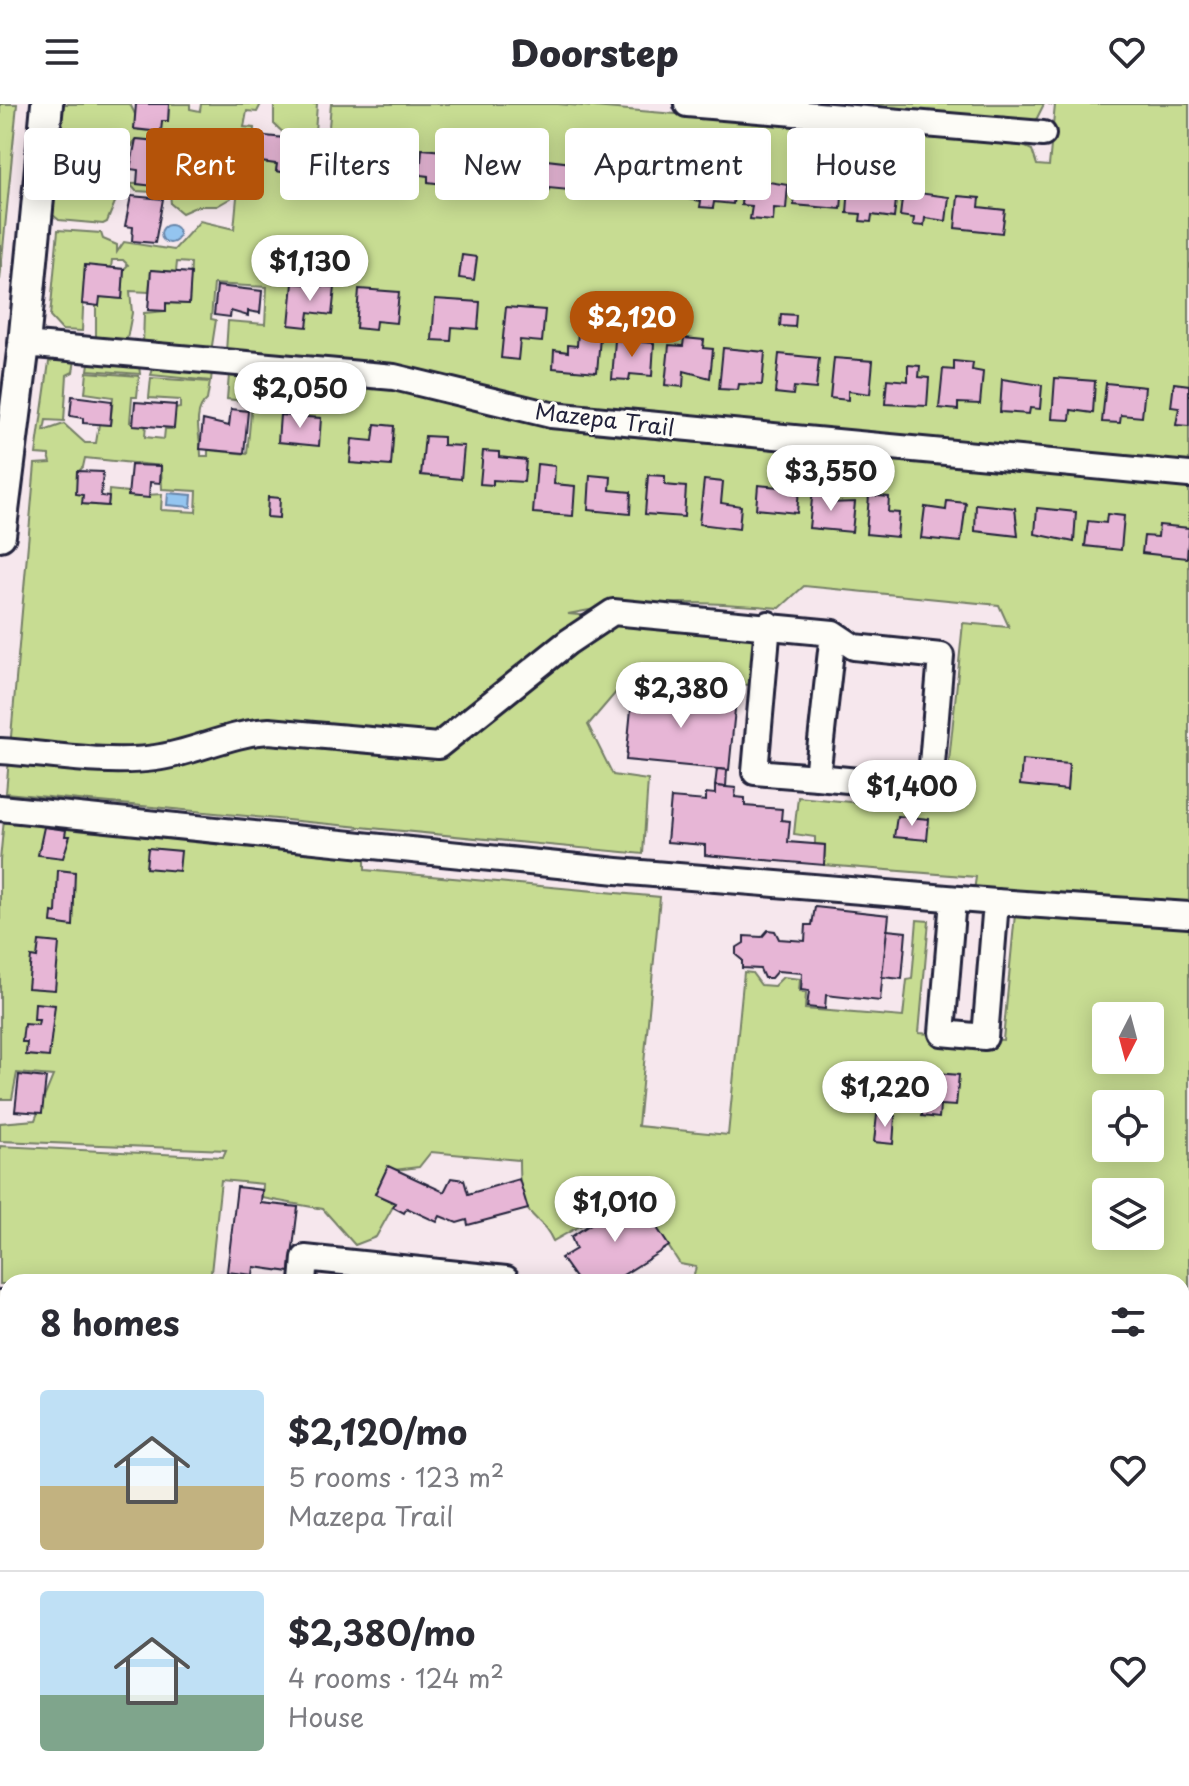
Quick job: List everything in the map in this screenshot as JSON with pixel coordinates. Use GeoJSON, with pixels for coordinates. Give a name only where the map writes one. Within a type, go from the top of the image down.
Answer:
{"type":"FeatureCollection","features":[{"type":"Feature","properties":{"kind":"main road"},"geometry":{"type":"LineString","coordinates":[[0,535],[7,428],[24,344],[47,104]]}},
{"type":"Feature","properties":{"kind":"street"},"geometry":{"type":"LineString","coordinates":[[687,104],[1043,134]]}},
{"type":"Feature","properties":{"kind":"street","name":"Mazepa Trail"},"geometry":{"type":"LineString","coordinates":[[24,344],[394,377],[551,415],[1189,475]]}},
{"type":"Feature","properties":{"kind":"street"},"geometry":{"type":"LineString","coordinates":[[0,751],[134,760],[160,757],[245,732],[269,731],[438,746],[568,642],[613,612],[768,624],[833,633],[854,647],[941,656],[930,788],[755,772],[768,624]]}},
{"type":"Feature","properties":{"kind":"street"},"geometry":{"type":"LineString","coordinates":[[817,777],[833,633]]}},
{"type":"Feature","properties":{"kind":"street"},"geometry":{"type":"LineString","coordinates":[[0,808],[617,871],[953,900],[1189,915]]}},
{"type":"Feature","properties":{"kind":"street"},"geometry":{"type":"LineString","coordinates":[[953,900],[942,1033],[985,1037],[996,902]]}},
{"type":"Feature","properties":{"kind":"street"},"geometry":{"type":"LineString","coordinates":[[304,1274],[305,1258],[458,1274]]}},
{"type":"Feature","properties":{"kind":"green space"},"geometry":{"type":"Polygon","coordinates":[[[0,104],[17,104],[0,280],[0,104]]]}},
{"type":"Feature","properties":{"kind":"green space"},"geometry":{"type":"Polygon","coordinates":[[[63,104],[130,104],[141,126],[139,130],[146,131],[146,140],[135,139],[130,146],[130,128],[61,128],[63,104]]]}},
{"type":"Feature","properties":{"kind":"green space"},"geometry":{"type":"Polygon","coordinates":[[[169,104],[190,104],[190,109],[200,111],[201,104],[261,104],[257,112],[247,111],[244,127],[254,128],[161,128],[162,121],[168,121],[169,104]]]}},
{"type":"Feature","properties":{"kind":"green space"},"geometry":{"type":"Polygon","coordinates":[[[274,104],[317,104],[315,128],[280,130],[274,124],[274,104]]]}},
{"type":"Feature","properties":{"kind":"green space"},"geometry":{"type":"Polygon","coordinates":[[[331,104],[558,104],[840,128],[787,128],[787,200],[925,200],[925,135],[1017,143],[1032,150],[1037,165],[1049,166],[1055,105],[1048,104],[1189,104],[1189,465],[603,415],[226,352],[228,321],[265,324],[267,287],[214,284],[211,319],[216,320],[211,352],[143,345],[144,313],[165,311],[166,303],[189,304],[191,263],[177,262],[176,272],[151,270],[149,292],[130,291],[132,313],[126,344],[96,341],[96,305],[100,297],[122,299],[124,269],[128,265],[123,260],[112,260],[111,268],[85,266],[82,331],[62,330],[50,317],[58,230],[101,233],[103,239],[117,245],[117,252],[124,242],[174,250],[200,221],[234,229],[237,200],[264,200],[264,162],[277,164],[280,200],[419,200],[419,128],[329,128],[331,104]]]}},
{"type":"Feature","properties":{"kind":"green space"},"geometry":{"type":"Polygon","coordinates":[[[783,104],[1044,104],[1035,122],[783,104]]]}},
{"type":"Feature","properties":{"kind":"green space"},"geometry":{"type":"Polygon","coordinates":[[[130,184],[146,184],[146,192],[136,191],[130,184]]]}},
{"type":"Feature","properties":{"kind":"green space"},"geometry":{"type":"Polygon","coordinates":[[[55,200],[116,200],[107,222],[103,224],[59,220],[53,215],[55,200]]]}},
{"type":"Feature","properties":{"kind":"green space"},"geometry":{"type":"Polygon","coordinates":[[[171,200],[228,200],[217,206],[198,206],[182,213],[171,200]]]}},
{"type":"Feature","properties":{"kind":"green space"},"geometry":{"type":"Polygon","coordinates":[[[75,360],[73,372],[67,375],[64,421],[46,420],[44,431],[64,424],[85,443],[96,443],[99,424],[110,425],[113,397],[85,393],[87,372],[139,376],[137,397],[132,397],[130,422],[146,423],[145,437],[164,439],[165,429],[173,429],[175,409],[180,408],[180,400],[149,398],[151,378],[210,382],[207,400],[198,419],[201,456],[208,456],[208,450],[247,454],[252,402],[227,399],[229,375],[387,388],[526,422],[601,434],[1189,487],[1189,910],[974,891],[976,877],[824,865],[825,845],[815,844],[815,837],[794,834],[798,797],[944,811],[963,623],[1009,627],[999,605],[804,586],[780,608],[674,603],[621,606],[568,614],[755,631],[750,685],[629,677],[588,725],[613,775],[648,780],[643,854],[6,793],[35,464],[51,463],[49,455],[36,454],[49,362],[75,360]],[[85,458],[83,467],[77,473],[85,490],[83,504],[108,506],[109,490],[128,492],[129,496],[162,494],[161,510],[196,512],[197,491],[162,489],[161,466],[85,458]]]}},
{"type":"Feature","properties":{"kind":"green space"},"geometry":{"type":"Polygon","coordinates":[[[89,363],[139,365],[140,374],[88,370],[89,363]]]}},
{"type":"Feature","properties":{"kind":"green space"},"geometry":{"type":"Polygon","coordinates":[[[154,366],[212,371],[211,381],[151,375],[154,366]]]}},
{"type":"Feature","properties":{"kind":"green space"},"geometry":{"type":"Polygon","coordinates":[[[4,819],[365,857],[365,870],[660,897],[638,1126],[728,1135],[744,972],[752,973],[761,985],[774,986],[783,977],[800,979],[799,992],[806,993],[805,1009],[903,1017],[907,980],[912,979],[917,920],[929,921],[919,1033],[1003,1040],[1015,914],[1078,916],[1189,928],[1189,1274],[694,1274],[696,1267],[680,1264],[635,1195],[553,1241],[523,1200],[519,1160],[431,1152],[419,1167],[386,1171],[375,1194],[395,1203],[376,1237],[355,1245],[323,1209],[262,1198],[263,1184],[221,1180],[211,1274],[0,1274],[0,1146],[223,1157],[226,1150],[0,1141],[0,1123],[35,1120],[53,1076],[17,1073],[12,1099],[0,1099],[0,861],[4,819]]]}},
{"type":"Feature","properties":{"kind":"water"},"geometry":{"type":"Polygon","coordinates":[[[170,225],[179,234],[170,243],[161,234],[170,225]]]}},
{"type":"Feature","properties":{"kind":"water"},"geometry":{"type":"Polygon","coordinates":[[[168,493],[192,495],[191,507],[167,505],[168,493]]]}},
{"type":"Feature","properties":{"kind":"building"},"geometry":{"type":"Polygon","coordinates":[[[136,104],[169,104],[168,121],[162,121],[161,128],[134,129],[136,104]]]}},
{"type":"Feature","properties":{"kind":"building"},"geometry":{"type":"Polygon","coordinates":[[[264,136],[280,138],[280,172],[276,171],[277,164],[264,162],[264,136]]]}},
{"type":"Feature","properties":{"kind":"building"},"geometry":{"type":"Polygon","coordinates":[[[136,139],[146,140],[146,185],[137,184],[138,170],[130,169],[136,139]]]}},
{"type":"Feature","properties":{"kind":"building"},"geometry":{"type":"Polygon","coordinates":[[[422,149],[435,150],[435,183],[428,182],[428,176],[420,175],[422,149]]]}},
{"type":"Feature","properties":{"kind":"building"},"geometry":{"type":"Polygon","coordinates":[[[549,160],[565,162],[565,190],[549,188],[549,160]]]}},
{"type":"Feature","properties":{"kind":"building"},"geometry":{"type":"Polygon","coordinates":[[[771,182],[787,185],[786,209],[774,208],[773,221],[750,219],[752,206],[741,205],[741,200],[771,200],[771,182]]]}},
{"type":"Feature","properties":{"kind":"building"},"geometry":{"type":"Polygon","coordinates":[[[925,194],[949,197],[946,221],[925,218],[924,226],[913,225],[914,218],[900,216],[902,200],[925,200],[925,194]]]}},
{"type":"Feature","properties":{"kind":"building"},"geometry":{"type":"Polygon","coordinates":[[[131,196],[163,200],[155,243],[132,241],[133,227],[125,226],[131,196]]]}},
{"type":"Feature","properties":{"kind":"building"},"geometry":{"type":"Polygon","coordinates":[[[958,196],[980,198],[979,207],[1005,210],[1002,233],[955,228],[958,196]]]}},
{"type":"Feature","properties":{"kind":"building"},"geometry":{"type":"Polygon","coordinates":[[[694,200],[733,200],[733,204],[714,202],[713,208],[700,207],[701,201],[694,200]]]}},
{"type":"Feature","properties":{"kind":"building"},"geometry":{"type":"Polygon","coordinates":[[[794,200],[842,200],[841,209],[794,205],[794,200]]]}},
{"type":"Feature","properties":{"kind":"building"},"geometry":{"type":"Polygon","coordinates":[[[848,200],[896,200],[894,218],[872,215],[871,222],[860,221],[861,214],[847,213],[848,200]]]}},
{"type":"Feature","properties":{"kind":"building"},"geometry":{"type":"Polygon","coordinates":[[[462,255],[477,257],[474,280],[459,278],[462,255]]]}},
{"type":"Feature","properties":{"kind":"building"},"geometry":{"type":"Polygon","coordinates":[[[85,265],[124,269],[122,299],[100,297],[99,306],[82,304],[85,265]]]}},
{"type":"Feature","properties":{"kind":"building"},"geometry":{"type":"Polygon","coordinates":[[[151,270],[191,273],[189,304],[166,303],[166,311],[148,310],[151,270]]]}},
{"type":"Feature","properties":{"kind":"building"},"geometry":{"type":"Polygon","coordinates":[[[293,283],[335,287],[332,315],[309,312],[307,327],[289,325],[293,283]]]}},
{"type":"Feature","properties":{"kind":"building"},"geometry":{"type":"Polygon","coordinates":[[[217,286],[262,291],[260,313],[248,311],[248,316],[231,311],[230,317],[214,315],[217,286]]]}},
{"type":"Feature","properties":{"kind":"building"},"geometry":{"type":"Polygon","coordinates":[[[359,289],[399,292],[396,323],[376,321],[375,330],[356,328],[359,289]]]}},
{"type":"Feature","properties":{"kind":"building"},"geometry":{"type":"Polygon","coordinates":[[[435,299],[480,302],[478,329],[452,327],[451,341],[432,340],[435,299]]]}},
{"type":"Feature","properties":{"kind":"building"},"geometry":{"type":"Polygon","coordinates":[[[506,307],[545,310],[542,342],[520,340],[518,360],[501,358],[506,307]]]}},
{"type":"Feature","properties":{"kind":"building"},"geometry":{"type":"Polygon","coordinates":[[[781,314],[796,315],[795,327],[780,326],[781,314]]]}},
{"type":"Feature","properties":{"kind":"building"},"geometry":{"type":"Polygon","coordinates":[[[588,325],[601,326],[597,372],[553,368],[554,350],[568,352],[568,345],[577,346],[578,331],[587,332],[588,325]]]}},
{"type":"Feature","properties":{"kind":"building"},"geometry":{"type":"Polygon","coordinates":[[[684,338],[704,340],[703,348],[713,349],[710,378],[684,371],[683,387],[665,385],[669,345],[683,346],[684,338]]]}},
{"type":"Feature","properties":{"kind":"building"},"geometry":{"type":"Polygon","coordinates":[[[615,340],[654,343],[652,376],[630,374],[629,380],[612,379],[615,340]]]}},
{"type":"Feature","properties":{"kind":"building"},"geometry":{"type":"Polygon","coordinates":[[[723,348],[765,352],[762,385],[739,384],[738,390],[719,389],[723,348]]]}},
{"type":"Feature","properties":{"kind":"building"},"geometry":{"type":"Polygon","coordinates":[[[779,354],[819,358],[816,389],[794,387],[793,395],[775,393],[779,354]]]}},
{"type":"Feature","properties":{"kind":"building"},"geometry":{"type":"Polygon","coordinates":[[[834,358],[873,361],[870,394],[848,391],[848,400],[830,398],[834,358]]]}},
{"type":"Feature","properties":{"kind":"building"},"geometry":{"type":"Polygon","coordinates":[[[954,361],[973,363],[972,370],[983,372],[980,404],[958,403],[958,410],[939,408],[943,369],[954,370],[954,361]]]}},
{"type":"Feature","properties":{"kind":"building"},"geometry":{"type":"Polygon","coordinates":[[[908,365],[920,366],[919,377],[929,378],[927,406],[885,404],[887,379],[908,381],[908,365]]]}},
{"type":"Feature","properties":{"kind":"building"},"geometry":{"type":"Polygon","coordinates":[[[1055,378],[1095,381],[1093,413],[1071,410],[1070,420],[1052,419],[1055,378]]]}},
{"type":"Feature","properties":{"kind":"building"},"geometry":{"type":"Polygon","coordinates":[[[1002,379],[1042,385],[1040,409],[1030,408],[1029,414],[1000,412],[1002,379]]]}},
{"type":"Feature","properties":{"kind":"building"},"geometry":{"type":"Polygon","coordinates":[[[1106,383],[1145,387],[1142,417],[1121,415],[1120,423],[1102,422],[1106,383]]]}},
{"type":"Feature","properties":{"kind":"building"},"geometry":{"type":"Polygon","coordinates":[[[1174,383],[1189,385],[1189,426],[1176,425],[1179,408],[1171,407],[1174,383]]]}},
{"type":"Feature","properties":{"kind":"building"},"geometry":{"type":"Polygon","coordinates":[[[72,396],[112,401],[110,425],[83,423],[83,418],[70,416],[72,396]]]}},
{"type":"Feature","properties":{"kind":"building"},"geometry":{"type":"Polygon","coordinates":[[[135,402],[176,405],[174,428],[133,425],[135,402]]]}},
{"type":"Feature","properties":{"kind":"building"},"geometry":{"type":"Polygon","coordinates":[[[231,409],[248,411],[244,453],[200,449],[203,420],[229,426],[231,409]]]}},
{"type":"Feature","properties":{"kind":"building"},"geometry":{"type":"Polygon","coordinates":[[[280,415],[321,418],[319,446],[278,442],[280,415]]]}},
{"type":"Feature","properties":{"kind":"building"},"geometry":{"type":"Polygon","coordinates":[[[375,424],[394,426],[391,466],[350,463],[352,439],[373,441],[375,424]]]}},
{"type":"Feature","properties":{"kind":"building"},"geometry":{"type":"Polygon","coordinates":[[[425,436],[443,437],[443,445],[464,446],[461,479],[421,475],[425,436]]]}},
{"type":"Feature","properties":{"kind":"building"},"geometry":{"type":"Polygon","coordinates":[[[483,451],[499,452],[499,457],[526,460],[524,482],[493,480],[493,485],[480,484],[483,451]]]}},
{"type":"Feature","properties":{"kind":"building"},"geometry":{"type":"Polygon","coordinates":[[[537,464],[555,466],[554,484],[575,486],[573,516],[533,513],[537,464]]]}},
{"type":"Feature","properties":{"kind":"building"},"geometry":{"type":"Polygon","coordinates":[[[131,465],[161,466],[160,483],[150,482],[149,498],[128,496],[131,465]]]}},
{"type":"Feature","properties":{"kind":"building"},"geometry":{"type":"Polygon","coordinates":[[[77,471],[103,472],[101,496],[109,497],[108,506],[82,504],[83,495],[76,494],[77,471]]]}},
{"type":"Feature","properties":{"kind":"building"},"geometry":{"type":"Polygon","coordinates":[[[590,475],[611,477],[610,490],[631,492],[630,514],[588,510],[590,475]]]}},
{"type":"Feature","properties":{"kind":"building"},"geometry":{"type":"Polygon","coordinates":[[[648,475],[665,476],[665,485],[686,487],[684,517],[645,514],[648,475]]]}},
{"type":"Feature","properties":{"kind":"building"},"geometry":{"type":"Polygon","coordinates":[[[704,480],[723,482],[721,503],[741,506],[739,529],[699,524],[704,480]]]}},
{"type":"Feature","properties":{"kind":"building"},"geometry":{"type":"Polygon","coordinates":[[[758,485],[799,489],[797,513],[756,509],[758,485]]]}},
{"type":"Feature","properties":{"kind":"building"},"geometry":{"type":"Polygon","coordinates":[[[813,489],[829,491],[828,503],[855,502],[852,532],[809,528],[813,489]]]}},
{"type":"Feature","properties":{"kind":"building"},"geometry":{"type":"Polygon","coordinates":[[[869,495],[889,497],[888,512],[899,513],[897,537],[866,534],[869,495]]]}},
{"type":"Feature","properties":{"kind":"building"},"geometry":{"type":"Polygon","coordinates":[[[268,497],[280,498],[279,518],[267,517],[268,497]]]}},
{"type":"Feature","properties":{"kind":"building"},"geometry":{"type":"Polygon","coordinates":[[[947,501],[966,503],[961,542],[921,538],[925,507],[946,510],[947,501]]]}},
{"type":"Feature","properties":{"kind":"building"},"geometry":{"type":"Polygon","coordinates":[[[976,504],[1015,508],[1018,536],[975,531],[976,504]]]}},
{"type":"Feature","properties":{"kind":"building"},"geometry":{"type":"Polygon","coordinates":[[[1037,508],[1076,512],[1074,542],[1035,534],[1037,508]]]}},
{"type":"Feature","properties":{"kind":"building"},"geometry":{"type":"Polygon","coordinates":[[[1107,514],[1124,516],[1121,550],[1085,546],[1088,521],[1106,523],[1107,514]]]}},
{"type":"Feature","properties":{"kind":"building"},"geometry":{"type":"Polygon","coordinates":[[[1159,525],[1189,528],[1187,558],[1142,553],[1144,536],[1158,537],[1159,525]]]}},
{"type":"Feature","properties":{"kind":"building"},"geometry":{"type":"Polygon","coordinates":[[[633,689],[736,699],[729,770],[626,760],[633,689]]]}},
{"type":"Feature","properties":{"kind":"building"},"geometry":{"type":"Polygon","coordinates":[[[1022,760],[1069,764],[1067,790],[1020,785],[1022,760]]]}},
{"type":"Feature","properties":{"kind":"building"},"geometry":{"type":"Polygon","coordinates":[[[717,769],[727,770],[726,787],[715,786],[717,769]]]}},
{"type":"Feature","properties":{"kind":"building"},"geometry":{"type":"Polygon","coordinates":[[[715,786],[736,788],[735,797],[745,798],[745,806],[782,809],[781,820],[790,821],[788,842],[825,845],[824,865],[705,855],[705,845],[667,842],[671,798],[706,801],[706,793],[715,794],[715,786]]]}},
{"type":"Feature","properties":{"kind":"building"},"geometry":{"type":"Polygon","coordinates":[[[897,816],[929,819],[927,840],[894,837],[897,816]]]}},
{"type":"Feature","properties":{"kind":"building"},"geometry":{"type":"Polygon","coordinates":[[[44,827],[66,830],[65,836],[70,836],[63,858],[38,855],[44,827]]]}},
{"type":"Feature","properties":{"kind":"building"},"geometry":{"type":"Polygon","coordinates":[[[148,848],[181,851],[179,871],[146,868],[148,848]]]}},
{"type":"Feature","properties":{"kind":"building"},"geometry":{"type":"Polygon","coordinates":[[[58,870],[75,872],[73,926],[51,923],[52,912],[56,913],[58,870]]]}},
{"type":"Feature","properties":{"kind":"building"},"geometry":{"type":"Polygon","coordinates":[[[815,907],[889,915],[880,1001],[826,995],[825,1009],[807,1007],[809,991],[801,990],[802,973],[777,971],[771,978],[764,978],[760,969],[742,968],[736,948],[744,943],[744,936],[762,937],[768,930],[775,931],[779,939],[805,941],[806,925],[812,925],[815,907]]]}},
{"type":"Feature","properties":{"kind":"building"},"geometry":{"type":"Polygon","coordinates":[[[887,930],[906,932],[902,979],[882,977],[887,930]]]}},
{"type":"Feature","properties":{"kind":"building"},"geometry":{"type":"Polygon","coordinates":[[[39,941],[59,943],[55,990],[28,988],[31,957],[37,958],[39,941]]]}},
{"type":"Feature","properties":{"kind":"building"},"geometry":{"type":"Polygon","coordinates":[[[35,1003],[55,1005],[49,1057],[26,1055],[27,1042],[22,1042],[24,1024],[38,1025],[39,1020],[34,1020],[35,1003]]]}},
{"type":"Feature","properties":{"kind":"building"},"geometry":{"type":"Polygon","coordinates":[[[912,1071],[959,1075],[956,1106],[940,1105],[939,1118],[922,1116],[923,1102],[910,1101],[912,1071]]]}},
{"type":"Feature","properties":{"kind":"building"},"geometry":{"type":"Polygon","coordinates":[[[19,1075],[46,1078],[42,1113],[15,1111],[19,1075]]]}},
{"type":"Feature","properties":{"kind":"building"},"geometry":{"type":"Polygon","coordinates":[[[877,1115],[895,1116],[893,1144],[874,1142],[877,1115]]]}},
{"type":"Feature","properties":{"kind":"building"},"geometry":{"type":"Polygon","coordinates":[[[388,1166],[444,1192],[451,1178],[464,1180],[468,1194],[519,1179],[528,1209],[468,1225],[467,1220],[457,1223],[440,1216],[437,1222],[407,1208],[404,1213],[393,1207],[395,1203],[375,1194],[388,1166]]]}},
{"type":"Feature","properties":{"kind":"building"},"geometry":{"type":"Polygon","coordinates":[[[237,1187],[262,1190],[261,1203],[298,1207],[290,1272],[254,1267],[253,1274],[227,1272],[237,1187]]]}},
{"type":"Feature","properties":{"kind":"building"},"geometry":{"type":"Polygon","coordinates":[[[635,1195],[669,1246],[625,1274],[572,1274],[561,1258],[576,1249],[571,1237],[635,1195]]]}}]}
